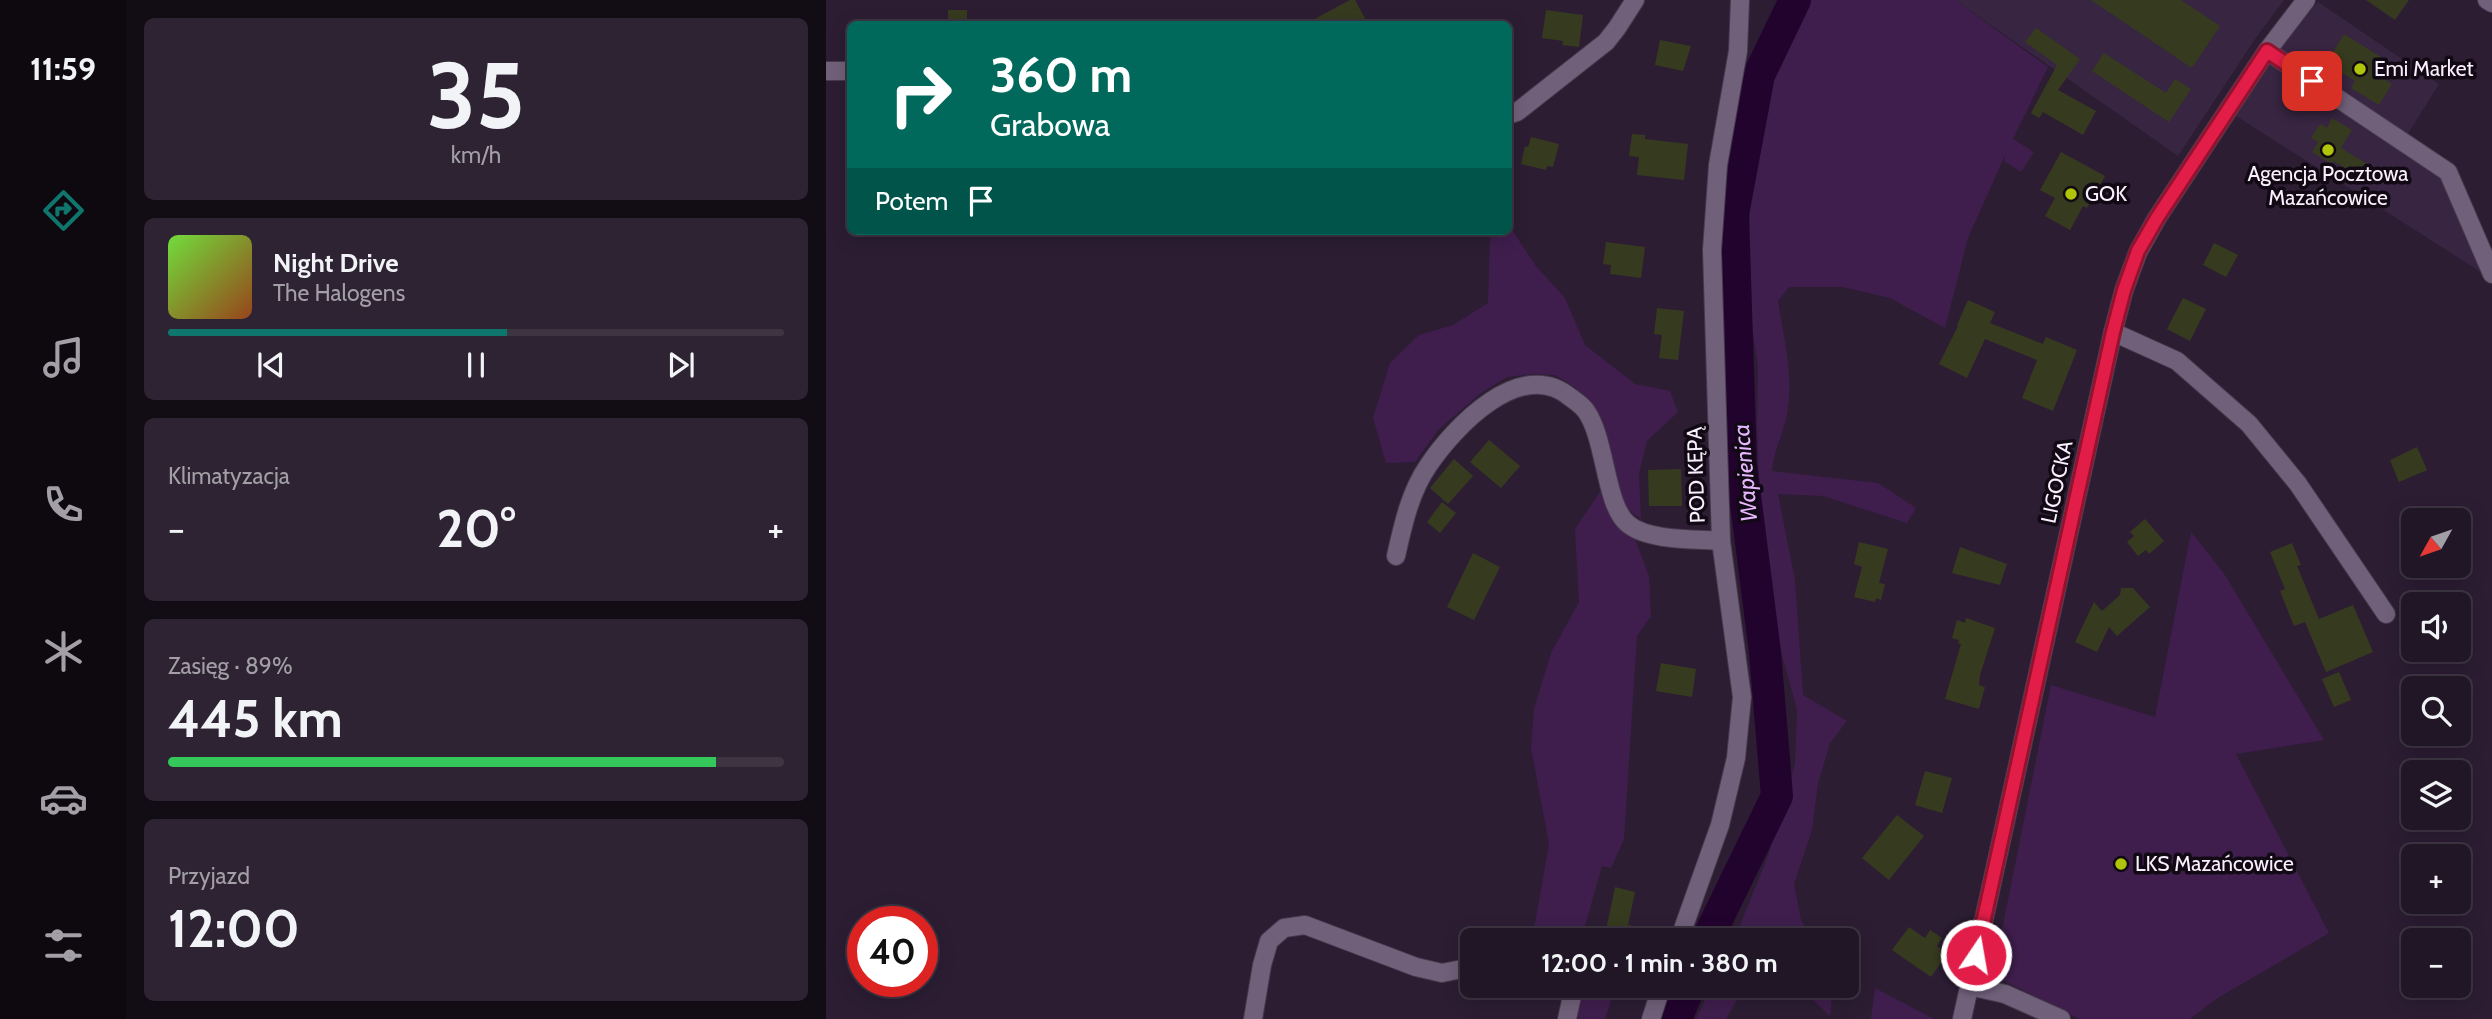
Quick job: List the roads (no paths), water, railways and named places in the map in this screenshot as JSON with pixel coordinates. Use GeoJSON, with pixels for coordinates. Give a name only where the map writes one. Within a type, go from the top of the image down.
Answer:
{"type":"FeatureCollection","features":[{"type":"Feature","properties":{"kind":"street"},"geometry":{"type":"LineString","coordinates":[[1512,114],[1517,113],[1606,42],[1635,0]]}},
{"type":"Feature","properties":{"kind":"street","name":"POD KĘPĄ"},"geometry":{"type":"LineString","coordinates":[[1683,928],[1720,825],[1737,758],[1742,697],[1721,541],[1712,250],[1718,165],[1738,51],[1740,0]]}},
{"type":"Feature","properties":{"kind":"street","name":"LIGOCKA"},"geometry":{"type":"LineString","coordinates":[[1962,1019],[2124,290],[2138,251],[2157,218],[2267,51],[2306,0]]}},
{"type":"Feature","properties":{"kind":"street"},"geometry":{"type":"LineString","coordinates":[[2487,0],[2492,4]]}},
{"type":"Feature","properties":{"kind":"street"},"geometry":{"type":"LineString","coordinates":[[2267,51],[2448,172],[2492,274]]}},
{"type":"Feature","properties":{"kind":"street"},"geometry":{"type":"LineString","coordinates":[[826,71],[847,71]]}},
{"type":"Feature","properties":{"kind":"street"},"geometry":{"type":"LineString","coordinates":[[2113,332],[2178,361],[2249,424],[2298,484],[2386,614]]}},
{"type":"Feature","properties":{"kind":"street"},"geometry":{"type":"LineString","coordinates":[[1396,556],[1407,510],[1427,467],[1458,430],[1488,402],[1519,386],[1545,384],[1563,391],[1585,410],[1599,440],[1619,516],[1631,527],[1651,535],[1721,541]]}},
{"type":"Feature","properties":{"kind":"street"},"geometry":{"type":"LineString","coordinates":[[1253,1019],[1269,941],[1284,928],[1305,925],[1416,967],[1442,973],[1460,969]]}},
{"type":"Feature","properties":{"kind":"street"},"geometry":{"type":"LineString","coordinates":[[1969,986],[2005,994],[2062,1019]]}},
{"type":"Feature","properties":{"kind":"street"},"geometry":{"type":"LineString","coordinates":[[1567,1019],[1572,998]]}},
{"type":"Feature","properties":{"kind":"street"},"geometry":{"type":"LineString","coordinates":[[1651,1019],[1658,998]]}},
{"type":"Feature","properties":{"kind":"waterway","name":"Wapienica"},"geometry":{"type":"LineString","coordinates":[[1713,928],[1777,796],[1765,652],[1741,464],[1733,214],[1759,75],[1795,0]]}},
{"type":"Feature","properties":{"kind":"waterway","name":"Wapienica"},"geometry":{"type":"LineString","coordinates":[[1676,1019],[1685,998]]}},
{"type":"Feature","properties":{"kind":"place","name":"Emi Market"},"geometry":{"type":"Point","coordinates":[2360,69]}},
{"type":"Feature","properties":{"kind":"place","name":"Agencja Pocztowa Mazańcowice"},"geometry":{"type":"Point","coordinates":[2328,150]}},
{"type":"Feature","properties":{"kind":"place","name":"GOK"},"geometry":{"type":"Point","coordinates":[2071,194]}},
{"type":"Feature","properties":{"kind":"place","name":"LKS Mazańcowice"},"geometry":{"type":"Point","coordinates":[2121,864]}}]}
